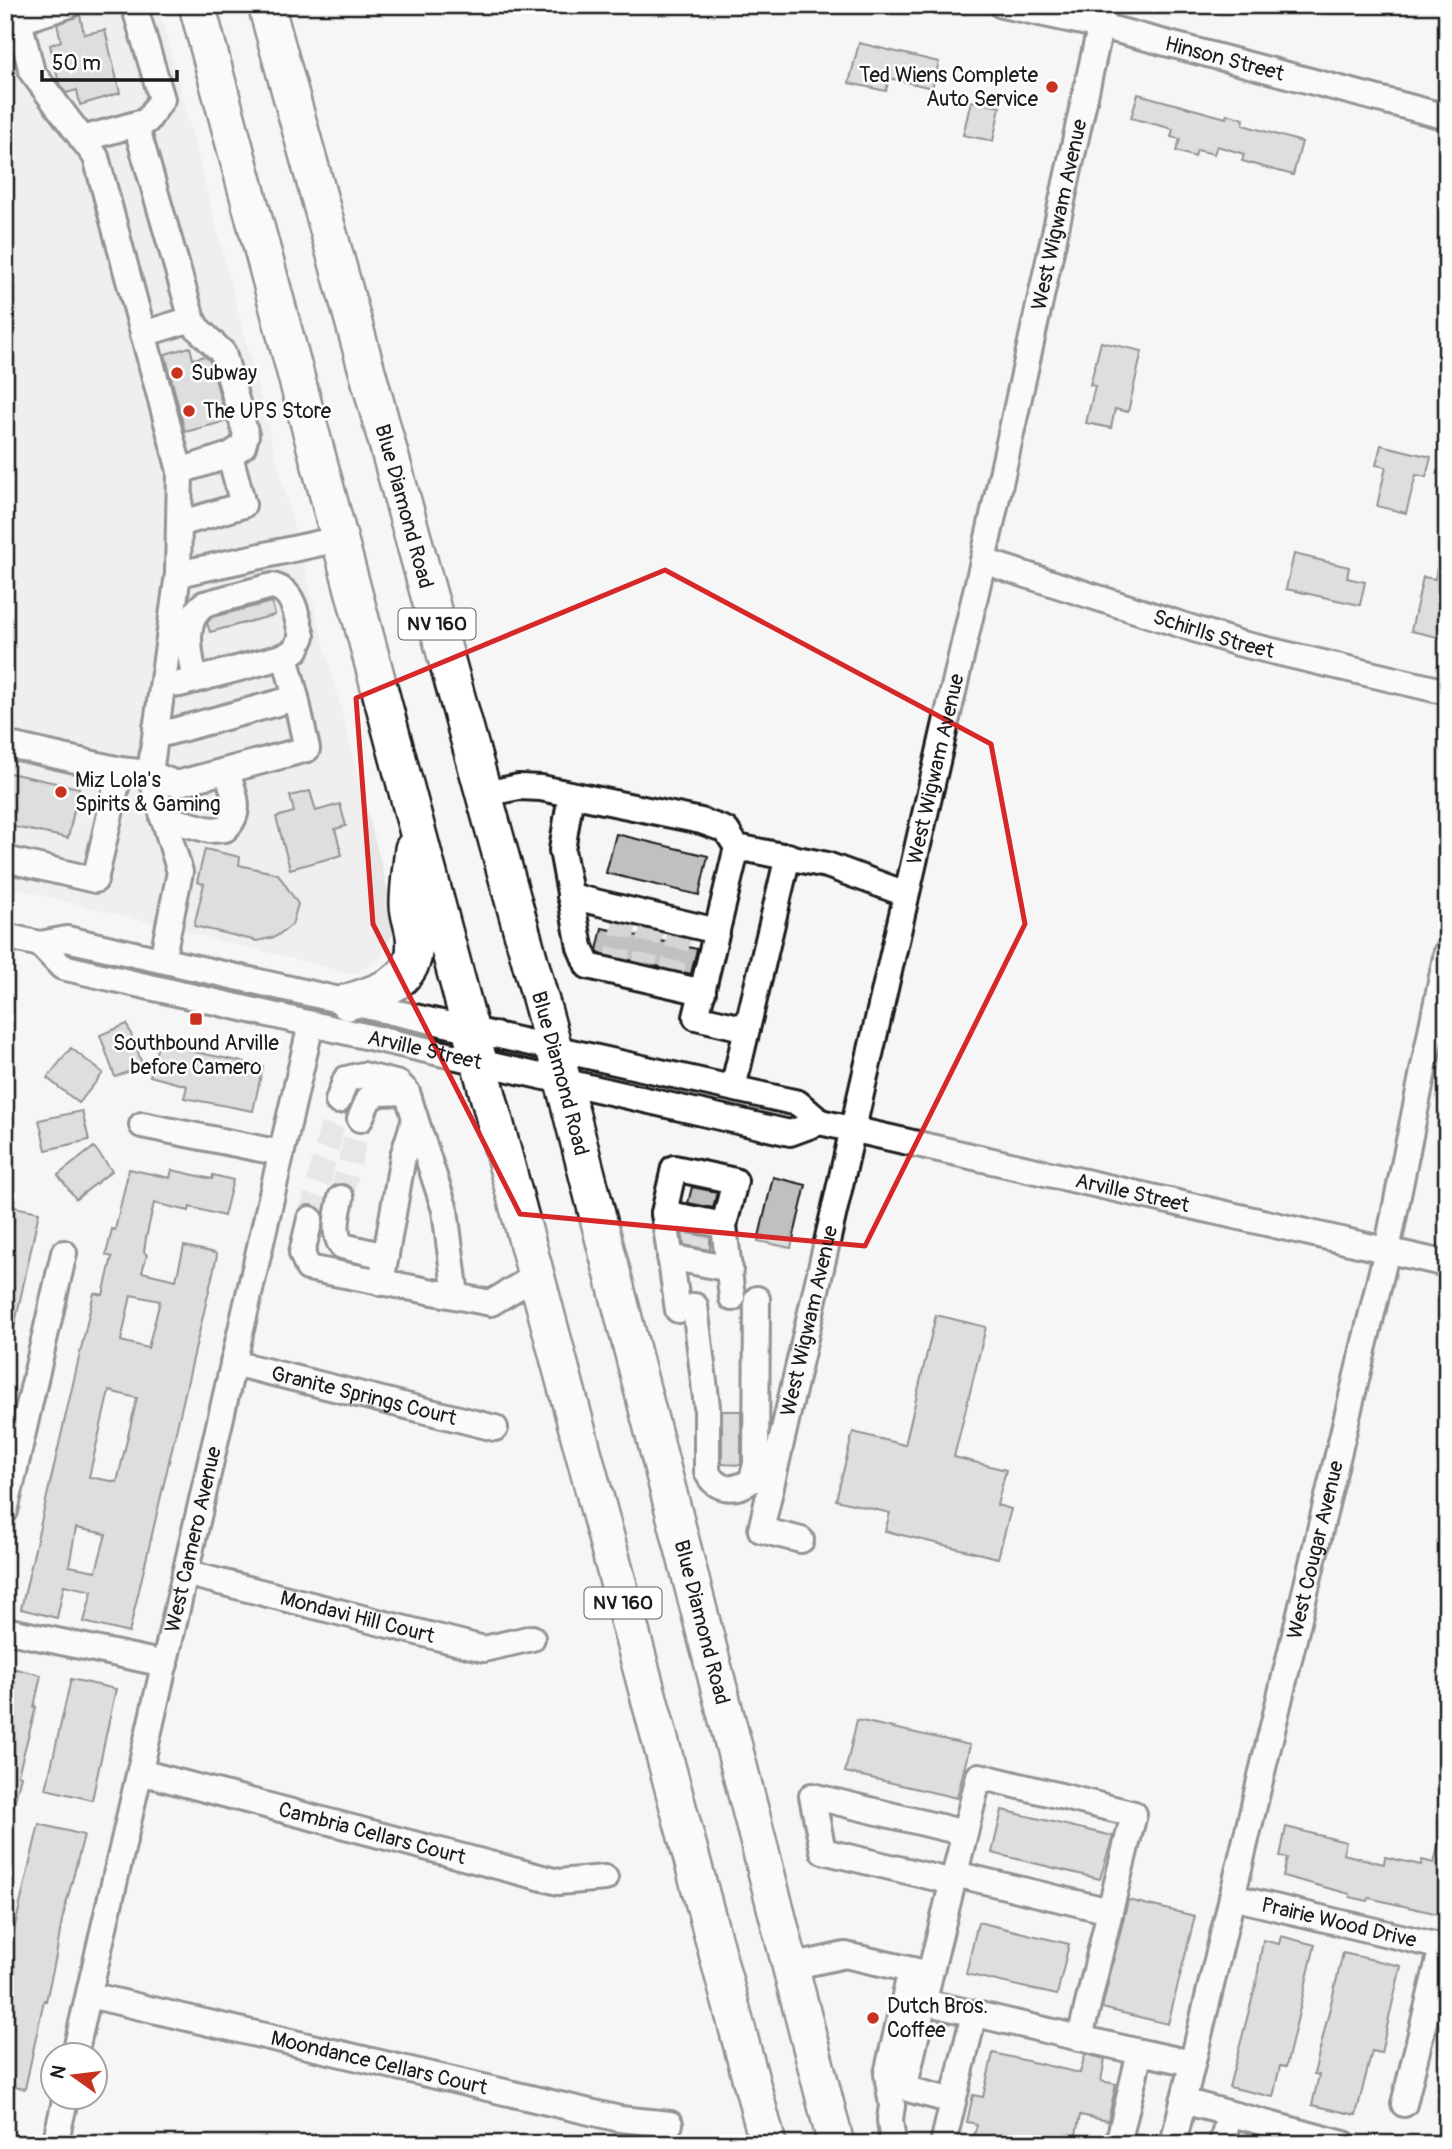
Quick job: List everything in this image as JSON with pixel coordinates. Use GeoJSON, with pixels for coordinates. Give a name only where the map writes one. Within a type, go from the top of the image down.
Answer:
{"type":"FeatureCollection","features":[{"type":"Feature","properties":{"kind":"highway","name":"NV 160"},"geometry":{"type":"LineString","coordinates":[[197,5],[768,2144]]}},
{"type":"Feature","properties":{"kind":"highway","name":"Blue Diamond Road"},"geometry":{"type":"LineString","coordinates":[[266,5],[563,1081],[836,2144]]}},
{"type":"Feature","properties":{"kind":"highway"},"geometry":{"type":"LineString","coordinates":[[348,1002],[390,987],[405,973],[414,956],[414,937],[408,906],[415,824]]}},
{"type":"Feature","properties":{"kind":"street"},"geometry":{"type":"LineString","coordinates":[[69,5],[17,13],[32,72],[96,157],[180,471],[178,574],[150,773],[180,872],[162,960]]}},
{"type":"Feature","properties":{"kind":"street"},"geometry":{"type":"LineString","coordinates":[[82,139],[147,121],[162,99],[134,5]]}},
{"type":"Feature","properties":{"kind":"street","name":"Hinson Street"},"geometry":{"type":"LineString","coordinates":[[1002,5],[1103,15],[1447,117]]}},
{"type":"Feature","properties":{"kind":"street","name":"West Wigwam Avenue"},"geometry":{"type":"LineString","coordinates":[[802,1540],[761,1530],[982,561],[1103,15]]}},
{"type":"Feature","properties":{"kind":"street"},"geometry":{"type":"LineString","coordinates":[[136,124],[192,319],[197,328],[223,353],[246,435],[243,446],[230,455],[180,471]]}},
{"type":"Feature","properties":{"kind":"street"},"geometry":{"type":"LineString","coordinates":[[143,334],[192,319]]}},
{"type":"Feature","properties":{"kind":"street"},"geometry":{"type":"LineString","coordinates":[[179,524],[243,505],[230,455]]}},
{"type":"Feature","properties":{"kind":"street"},"geometry":{"type":"LineString","coordinates":[[178,574],[340,539]]}},
{"type":"Feature","properties":{"kind":"street","name":"Schirlls Street"},"geometry":{"type":"LineString","coordinates":[[982,561],[1238,643],[1447,692]]}},
{"type":"Feature","properties":{"kind":"street"},"geometry":{"type":"LineString","coordinates":[[162,689],[285,656],[296,650],[302,636],[289,594],[281,587],[272,586],[204,604],[196,609],[189,632],[189,653],[195,680]]}},
{"type":"Feature","properties":{"kind":"street"},"geometry":{"type":"LineString","coordinates":[[5,744],[120,771],[150,773],[176,784],[307,749],[285,656]]}},
{"type":"Feature","properties":{"kind":"street"},"geometry":{"type":"LineString","coordinates":[[156,728],[166,733],[296,698]]}},
{"type":"Feature","properties":{"kind":"street"},"geometry":{"type":"LineString","coordinates":[[5,859],[96,880],[120,771]]}},
{"type":"Feature","properties":{"kind":"street"},"geometry":{"type":"LineString","coordinates":[[163,818],[210,830],[225,830],[233,822],[237,805],[226,771]]}},
{"type":"Feature","properties":{"kind":"street"},"geometry":{"type":"LineString","coordinates":[[484,794],[519,787],[541,788],[701,821],[726,830],[737,847],[696,1017],[747,1029]]}},
{"type":"Feature","properties":{"kind":"street"},"geometry":{"type":"LineString","coordinates":[[571,795],[562,850],[580,947],[588,966],[703,992]]}},
{"type":"Feature","properties":{"kind":"street"},"geometry":{"type":"LineString","coordinates":[[737,847],[827,865],[906,894]]}},
{"type":"Feature","properties":{"kind":"street"},"geometry":{"type":"LineString","coordinates":[[733,1088],[788,856]]}},
{"type":"Feature","properties":{"kind":"street"},"geometry":{"type":"LineString","coordinates":[[570,896],[717,931]]}},
{"type":"Feature","properties":{"kind":"street","name":"Arville Street"},"geometry":{"type":"LineString","coordinates":[[5,936],[40,944],[67,939],[348,1002],[475,1045],[563,1081],[790,1133],[820,1122]]}},
{"type":"Feature","properties":{"kind":"street","name":"Arville Street"},"geometry":{"type":"LineString","coordinates":[[40,944],[62,967],[310,1024],[475,1045],[553,1048],[798,1103],[820,1122],[1447,1264]]}},
{"type":"Feature","properties":{"kind":"street","name":"West Cougar Avenue"},"geometry":{"type":"LineString","coordinates":[[1173,2144],[1387,1250],[1447,953]]}},
{"type":"Feature","properties":{"kind":"street","name":"West Camero Avenue"},"geometry":{"type":"LineString","coordinates":[[78,2040],[310,1024]]}},
{"type":"Feature","properties":{"kind":"street"},"geometry":{"type":"LineString","coordinates":[[338,1101],[346,1079],[363,1075],[398,1084],[407,1092],[445,1210],[456,1296]]}},
{"type":"Feature","properties":{"kind":"street"},"geometry":{"type":"LineString","coordinates":[[360,1119],[369,1098],[380,1094],[407,1092]]}},
{"type":"Feature","properties":{"kind":"street"},"geometry":{"type":"LineString","coordinates":[[381,1283],[403,1156],[415,1118]]}},
{"type":"Feature","properties":{"kind":"street"},"geometry":{"type":"LineString","coordinates":[[142,1125],[281,1153]]}},
{"type":"Feature","properties":{"kind":"street"},"geometry":{"type":"LineString","coordinates":[[732,1298],[724,1225],[735,1181],[674,1168],[664,1213],[670,1257],[686,1308],[707,1407],[707,1471],[710,1479],[717,1485],[737,1488],[752,1480],[756,1464],[757,1299]]}},
{"type":"Feature","properties":{"kind":"street"},"geometry":{"type":"LineString","coordinates":[[341,1198],[337,1226],[338,1240],[342,1246],[386,1256]]}},
{"type":"Feature","properties":{"kind":"street"},"geometry":{"type":"LineString","coordinates":[[664,1213],[724,1225]]}},
{"type":"Feature","properties":{"kind":"street"},"geometry":{"type":"LineString","coordinates":[[310,1219],[302,1253],[308,1268],[491,1303],[536,1276]]}},
{"type":"Feature","properties":{"kind":"street"},"geometry":{"type":"LineString","coordinates":[[5,1511],[64,1253]]}},
{"type":"Feature","properties":{"kind":"street"},"geometry":{"type":"LineString","coordinates":[[670,1257],[730,1269]]}},
{"type":"Feature","properties":{"kind":"street","name":"Granite Springs Court"},"geometry":{"type":"LineString","coordinates":[[233,1363],[495,1428]]}},
{"type":"Feature","properties":{"kind":"street","name":"Mondavi Hill Court"},"geometry":{"type":"LineString","coordinates":[[185,1573],[484,1649],[532,1638]]}},
{"type":"Feature","properties":{"kind":"street"},"geometry":{"type":"LineString","coordinates":[[5,1630],[164,1664]]}},
{"type":"Feature","properties":{"kind":"street","name":"Cambria Cellars Court"},"geometry":{"type":"LineString","coordinates":[[140,1772],[558,1882],[604,1878]]}},
{"type":"Feature","properties":{"kind":"street"},"geometry":{"type":"LineString","coordinates":[[892,2144],[890,2120],[896,2094],[906,2081],[903,2046],[921,1972],[954,1878],[979,1776],[1134,1814],[1080,2038]]}},
{"type":"Feature","properties":{"kind":"street"},"geometry":{"type":"LineString","coordinates":[[965,1833],[812,1797],[824,1851],[1110,1911]]}},
{"type":"Feature","properties":{"kind":"street","name":"Prairie Wood Drive"},"geometry":{"type":"LineString","coordinates":[[1232,1896],[1444,1947]]}},
{"type":"Feature","properties":{"kind":"street"},"geometry":{"type":"LineString","coordinates":[[1404,2104],[1444,1947]]}},
{"type":"Feature","properties":{"kind":"street"},"geometry":{"type":"LineString","coordinates":[[791,1967],[845,1955],[921,1972]]}},
{"type":"Feature","properties":{"kind":"street"},"geometry":{"type":"LineString","coordinates":[[903,2046],[924,2002],[921,1972]]}},
{"type":"Feature","properties":{"kind":"street","name":"Moondance Cellars Court"},"geometry":{"type":"LineString","coordinates":[[89,1995],[620,2119],[670,2124]]}},
{"type":"Feature","properties":{"kind":"street"},"geometry":{"type":"LineString","coordinates":[[924,2002],[1192,2063]]}},
{"type":"Feature","properties":{"kind":"street"},"geometry":{"type":"LineString","coordinates":[[943,2144],[975,2014]]}},
{"type":"Feature","properties":{"kind":"street"},"geometry":{"type":"LineString","coordinates":[[1118,2144],[1139,2052]]}},
{"type":"Feature","properties":{"kind":"street"},"geometry":{"type":"LineString","coordinates":[[896,2094],[911,2090],[953,2101]]}},
{"type":"Feature","properties":{"kind":"street"},"geometry":{"type":"LineString","coordinates":[[896,2094],[901,2144]]}},
{"type":"Feature","properties":{"kind":"street"},"geometry":{"type":"LineString","coordinates":[[1183,2101],[1344,2144]]}},
{"type":"Feature","properties":{"kind":"street"},"geometry":{"type":"LineString","coordinates":[[55,2144],[63,2110]]}},
{"type":"Feature","properties":{"kind":"street"},"geometry":{"type":"LineString","coordinates":[[1222,2144],[1230,2114]]}},
{"type":"Feature","properties":{"kind":"highlighted area"},"geometry":{"type":"Polygon","coordinates":[[[665,570],[991,744],[1025,924],[865,1246],[520,1214],[373,924],[356,698],[665,570]]]}},
{"type":"Feature","properties":{"kind":"shaded area"},"geometry":{"type":"Polygon","coordinates":[[[5,5],[159,5],[397,926],[378,962],[353,974],[5,886],[5,5]]]}},
{"type":"Feature","properties":{"kind":"building"},"geometry":{"type":"Polygon","coordinates":[[[80,15],[84,34],[105,30],[120,93],[80,105],[77,90],[66,93],[59,83],[50,45],[61,41],[57,24],[80,15]]]}},
{"type":"Feature","properties":{"kind":"building"},"geometry":{"type":"Polygon","coordinates":[[[859,43],[939,62],[932,88],[889,78],[886,91],[849,83],[859,43]]]}},
{"type":"Feature","properties":{"kind":"building"},"geometry":{"type":"Polygon","coordinates":[[[1138,94],[1226,118],[1227,114],[1244,119],[1243,125],[1302,142],[1293,175],[1242,161],[1244,154],[1217,146],[1214,154],[1197,150],[1195,157],[1176,151],[1180,139],[1171,137],[1173,129],[1131,118],[1138,94]]]}},
{"type":"Feature","properties":{"kind":"building"},"geometry":{"type":"Polygon","coordinates":[[[971,101],[1000,107],[993,141],[963,135],[971,101]]]}},
{"type":"Feature","properties":{"kind":"building"},"geometry":{"type":"Polygon","coordinates":[[[1101,342],[1142,351],[1128,412],[1115,409],[1111,428],[1086,423],[1095,386],[1090,385],[1101,342]]]}},
{"type":"Feature","properties":{"kind":"building"},"geometry":{"type":"Polygon","coordinates":[[[190,347],[193,359],[205,356],[210,361],[227,421],[185,432],[165,354],[190,347]]]}},
{"type":"Feature","properties":{"kind":"building"},"geometry":{"type":"Polygon","coordinates":[[[1381,445],[1431,457],[1426,477],[1416,475],[1406,513],[1377,506],[1386,467],[1376,465],[1381,445]]]}},
{"type":"Feature","properties":{"kind":"building"},"geometry":{"type":"Polygon","coordinates":[[[1440,552],[1447,553],[1447,639],[1411,631],[1423,577],[1435,579],[1440,552]]]}},
{"type":"Feature","properties":{"kind":"building"},"geometry":{"type":"Polygon","coordinates":[[[1294,554],[1349,567],[1347,578],[1365,582],[1360,605],[1286,589],[1294,554]]]}},
{"type":"Feature","properties":{"kind":"building"},"geometry":{"type":"Polygon","coordinates":[[[272,602],[275,615],[210,632],[207,623],[212,617],[272,602]]]}},
{"type":"Feature","properties":{"kind":"building"},"geometry":{"type":"Polygon","coordinates":[[[5,772],[79,788],[68,838],[5,825],[5,772]]]}},
{"type":"Feature","properties":{"kind":"building"},"geometry":{"type":"Polygon","coordinates":[[[310,791],[316,811],[340,804],[346,826],[335,829],[342,855],[290,869],[276,817],[294,812],[290,796],[310,791]]]}},
{"type":"Feature","properties":{"kind":"building"},"geometry":{"type":"Polygon","coordinates":[[[616,834],[708,856],[699,895],[606,873],[616,834]]]}},
{"type":"Feature","properties":{"kind":"building"},"geometry":{"type":"Polygon","coordinates":[[[205,849],[240,857],[239,865],[278,874],[298,904],[292,925],[275,937],[257,941],[194,926],[204,884],[197,882],[205,849]]]}},
{"type":"Feature","properties":{"kind":"building"},"geometry":{"type":"Polygon","coordinates":[[[602,928],[697,949],[691,974],[599,953],[597,950],[602,928]]]}},
{"type":"Feature","properties":{"kind":"building"},"geometry":{"type":"Polygon","coordinates":[[[127,1024],[143,1066],[115,1077],[100,1035],[127,1024]]]}},
{"type":"Feature","properties":{"kind":"building"},"geometry":{"type":"Polygon","coordinates":[[[161,1034],[192,1042],[190,1051],[263,1066],[253,1111],[184,1098],[187,1086],[150,1076],[161,1034]]]}},
{"type":"Feature","properties":{"kind":"building"},"geometry":{"type":"Polygon","coordinates":[[[71,1048],[103,1073],[79,1103],[47,1078],[71,1048]]]}},
{"type":"Feature","properties":{"kind":"building"},"geometry":{"type":"Polygon","coordinates":[[[82,1111],[89,1140],[46,1150],[39,1120],[82,1111]]]}},
{"type":"Feature","properties":{"kind":"building"},"geometry":{"type":"Polygon","coordinates":[[[94,1147],[112,1171],[76,1199],[58,1175],[94,1147]]]}},
{"type":"Feature","properties":{"kind":"building"},"geometry":{"type":"Polygon","coordinates":[[[129,1169],[170,1178],[172,1170],[212,1179],[213,1175],[233,1180],[224,1216],[190,1207],[189,1211],[154,1203],[142,1272],[176,1280],[184,1246],[215,1253],[217,1256],[129,1633],[84,1622],[92,1591],[64,1585],[57,1618],[21,1609],[93,1297],[94,1293],[103,1295],[112,1257],[106,1255],[112,1229],[115,1230],[129,1169]],[[131,1295],[121,1341],[148,1348],[160,1301],[131,1295]],[[109,1391],[89,1477],[117,1482],[137,1398],[109,1391]],[[76,1528],[69,1566],[96,1571],[106,1534],[76,1528]]]}},
{"type":"Feature","properties":{"kind":"building"},"geometry":{"type":"Polygon","coordinates":[[[773,1177],[806,1185],[791,1248],[758,1241],[773,1177]]]}},
{"type":"Feature","properties":{"kind":"building"},"geometry":{"type":"Polygon","coordinates":[[[692,1187],[717,1192],[713,1208],[688,1203],[692,1187]]]}},
{"type":"Feature","properties":{"kind":"building"},"geometry":{"type":"Polygon","coordinates":[[[5,1205],[39,1212],[12,1338],[5,1337],[5,1205]]]}},
{"type":"Feature","properties":{"kind":"building"},"geometry":{"type":"Polygon","coordinates":[[[682,1232],[710,1237],[710,1250],[684,1245],[682,1232]]]}},
{"type":"Feature","properties":{"kind":"building"},"geometry":{"type":"Polygon","coordinates":[[[936,1315],[986,1327],[954,1457],[1006,1470],[997,1505],[1011,1509],[998,1558],[885,1531],[890,1513],[836,1500],[853,1432],[905,1445],[936,1315]]]}},
{"type":"Feature","properties":{"kind":"building"},"geometry":{"type":"Polygon","coordinates":[[[722,1411],[741,1411],[741,1465],[722,1464],[722,1411]]]}},
{"type":"Feature","properties":{"kind":"building"},"geometry":{"type":"Polygon","coordinates":[[[8,1667],[41,1675],[11,1816],[5,1815],[5,1679],[8,1667]]]}},
{"type":"Feature","properties":{"kind":"building"},"geometry":{"type":"Polygon","coordinates":[[[71,1679],[116,1689],[92,1800],[46,1789],[71,1679]]]}},
{"type":"Feature","properties":{"kind":"building"},"geometry":{"type":"Polygon","coordinates":[[[857,1720],[970,1745],[957,1798],[845,1772],[857,1720]]]}},
{"type":"Feature","properties":{"kind":"building"},"geometry":{"type":"Polygon","coordinates":[[[1002,1810],[1113,1836],[1100,1879],[992,1853],[1002,1810]]]}},
{"type":"Feature","properties":{"kind":"building"},"geometry":{"type":"Polygon","coordinates":[[[39,1824],[84,1835],[62,1920],[25,2089],[5,2085],[5,1968],[39,1824]]]}},
{"type":"Feature","properties":{"kind":"building"},"geometry":{"type":"Polygon","coordinates":[[[1286,1827],[1346,1842],[1343,1854],[1384,1864],[1385,1857],[1421,1865],[1422,1860],[1434,1863],[1441,1834],[1447,1835],[1447,1916],[1369,1898],[1368,1901],[1350,1897],[1350,1894],[1283,1876],[1287,1858],[1280,1857],[1286,1827]]]}},
{"type":"Feature","properties":{"kind":"building"},"geometry":{"type":"Polygon","coordinates":[[[1128,1900],[1195,1916],[1168,2024],[1102,2008],[1128,1900]]]}},
{"type":"Feature","properties":{"kind":"building"},"geometry":{"type":"Polygon","coordinates":[[[978,1922],[1069,1944],[1057,1995],[966,1974],[978,1922]]]}},
{"type":"Feature","properties":{"kind":"building"},"geometry":{"type":"Polygon","coordinates":[[[1281,1936],[1315,1945],[1286,2067],[1280,2066],[1273,2097],[1229,2087],[1256,1984],[1263,1940],[1279,1944],[1281,1936]]]}},
{"type":"Feature","properties":{"kind":"building"},"geometry":{"type":"Polygon","coordinates":[[[1343,1953],[1401,1966],[1381,2053],[1372,2051],[1356,2115],[1312,2105],[1319,2075],[1314,2074],[1343,1953]]]}},
{"type":"Feature","properties":{"kind":"building"},"geometry":{"type":"Polygon","coordinates":[[[993,2053],[1080,2073],[1085,2054],[1105,2059],[1101,2081],[1116,2084],[1108,2121],[1080,2115],[1074,2144],[972,2144],[977,2124],[967,2122],[973,2095],[983,2097],[993,2053]]]}},
{"type":"Feature","properties":{"kind":"tunnel"},"geometry":{"type":"LineString","coordinates":[[614,972],[628,910]]}},
{"type":"Feature","properties":{"kind":"tunnel"},"geometry":{"type":"LineString","coordinates":[[641,978],[655,916]]}},
{"type":"Feature","properties":{"kind":"tunnel"},"geometry":{"type":"LineString","coordinates":[[669,984],[682,922]]}},
{"type":"Feature","properties":{"kind":"tunnel"},"geometry":{"type":"LineString","coordinates":[[310,1219],[338,1101]]}},
{"type":"Feature","properties":{"kind":"tunnel"},"geometry":{"type":"LineString","coordinates":[[341,1198],[360,1119]]}},
{"type":"Feature","properties":{"kind":"place","name":"Ted Wiens Complete Auto Service"},"geometry":{"type":"Point","coordinates":[1052,87]}},
{"type":"Feature","properties":{"kind":"place","name":"Subway"},"geometry":{"type":"Point","coordinates":[177,373]}},
{"type":"Feature","properties":{"kind":"place","name":"The UPS Store"},"geometry":{"type":"Point","coordinates":[189,411]}},
{"type":"Feature","properties":{"kind":"place","name":"Miz Lola's Spirits & Gaming"},"geometry":{"type":"Point","coordinates":[61,792]}},
{"type":"Feature","properties":{"kind":"place","name":"Southbound Arville before Camero"},"geometry":{"type":"Point","coordinates":[196,1019]}},
{"type":"Feature","properties":{"kind":"place","name":"Dutch Bros. Coffee"},"geometry":{"type":"Point","coordinates":[873,2018]}}]}
